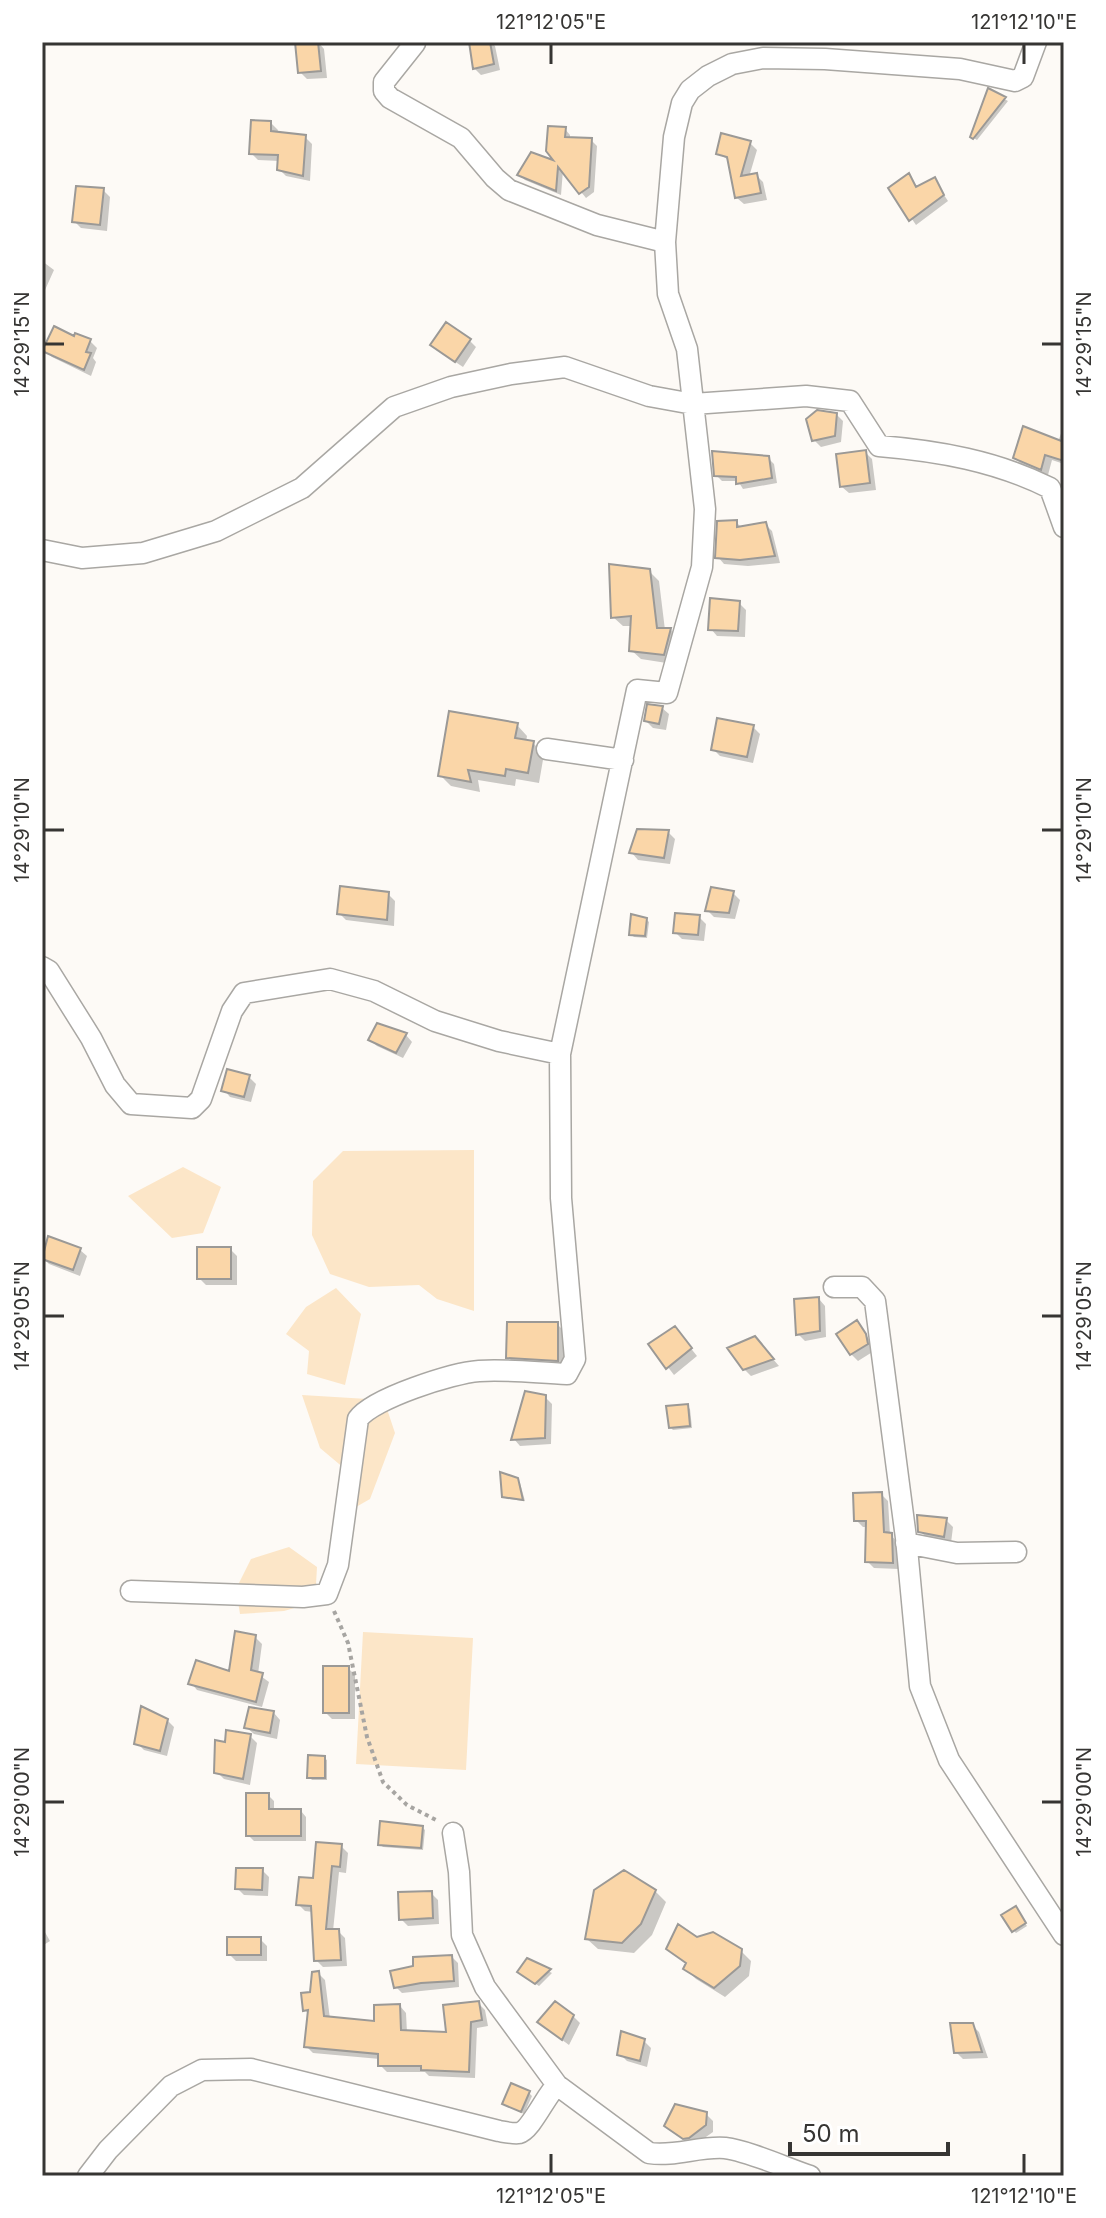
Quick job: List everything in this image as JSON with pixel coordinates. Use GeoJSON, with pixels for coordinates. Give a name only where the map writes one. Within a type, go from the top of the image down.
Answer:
{"type":"FeatureCollection","features":[{"type":"Feature","properties":{"kind":"street"},"geometry":{"type":"LineString","coordinates":[[131,1591],[303,1597],[327,1594],[338,1565],[358,1419],[363,1411],[403,1391],[477,1371],[567,1374],[575,1359],[561,1198],[560,1054],[637,690],[667,693],[702,567],[705,509],[687,349],[668,294],[665,242],[674,137],[682,103],[690,90],[708,76],[732,64],[763,58],[825,59],[960,69],[1015,81],[1023,77],[1036,42]]}},
{"type":"Feature","properties":{"kind":"street"},"geometry":{"type":"LineString","coordinates":[[415,43],[384,82],[384,91],[390,98],[461,138],[509,190],[597,225],[665,242]]}},
{"type":"Feature","properties":{"kind":"street"},"geometry":{"type":"LineString","coordinates":[[42,550],[82,558],[143,553],[216,531],[302,488],[394,407],[466,383],[565,367],[649,396],[693,404],[806,396],[850,401],[879,446],[922,449],[969,458],[1022,474],[1050,488],[1064,527]]}},
{"type":"Feature","properties":{"kind":"street"},"geometry":{"type":"LineString","coordinates":[[547,749],[623,760]]}},
{"type":"Feature","properties":{"kind":"street"},"geometry":{"type":"LineString","coordinates":[[42,967],[49,971],[91,1038],[115,1085],[131,1104],[192,1108],[201,1099],[232,1011],[244,993],[330,979],[374,991],[435,1021],[499,1041],[560,1054]]}},
{"type":"Feature","properties":{"kind":"street"},"geometry":{"type":"LineString","coordinates":[[834,1287],[862,1287],[875,1301],[906,1543],[920,1686],[949,1760],[1064,1935]]}},
{"type":"Feature","properties":{"kind":"street"},"geometry":{"type":"LineString","coordinates":[[906,1543],[957,1553],[1016,1552]]}},
{"type":"Feature","properties":{"kind":"street"},"geometry":{"type":"LineString","coordinates":[[453,1833],[459,1872],[462,1935],[485,1987],[557,2085],[649,2153],[663,2155],[703,2148],[728,2148],[810,2176]]}},
{"type":"Feature","properties":{"kind":"street"},"geometry":{"type":"LineString","coordinates":[[88,2176],[108,2150],[171,2086],[202,2070],[251,2069],[499,2131],[518,2133],[526,2129],[557,2085]]}},
{"type":"Feature","properties":{"kind":"path"},"geometry":{"type":"LineString","coordinates":[[327,1594],[348,1643],[367,1737],[383,1782],[407,1805],[431,1816],[453,1833]]}},
{"type":"Feature","properties":{"kind":"shaded area"},"geometry":{"type":"Polygon","coordinates":[[[474,1150],[474,1311],[437,1299],[419,1285],[369,1287],[330,1274],[312,1235],[313,1181],[343,1151],[474,1150]]]}},
{"type":"Feature","properties":{"kind":"shaded area"},"geometry":{"type":"Polygon","coordinates":[[[183,1167],[221,1187],[203,1233],[172,1238],[128,1196],[183,1167]]]}},
{"type":"Feature","properties":{"kind":"shaded area"},"geometry":{"type":"Polygon","coordinates":[[[336,1288],[361,1314],[345,1385],[307,1374],[309,1351],[286,1334],[306,1307],[336,1288]]]}},
{"type":"Feature","properties":{"kind":"shaded area"},"geometry":{"type":"Polygon","coordinates":[[[302,1395],[384,1400],[395,1433],[370,1499],[342,1515],[336,1500],[345,1469],[320,1448],[302,1395]]]}},
{"type":"Feature","properties":{"kind":"shaded area"},"geometry":{"type":"Polygon","coordinates":[[[289,1547],[317,1567],[315,1602],[284,1611],[240,1614],[236,1589],[251,1559],[289,1547]]]}},
{"type":"Feature","properties":{"kind":"shaded area"},"geometry":{"type":"Polygon","coordinates":[[[363,1632],[473,1638],[466,1770],[356,1764],[363,1632]]]}},
{"type":"Feature","properties":{"kind":"building"},"geometry":{"type":"Polygon","coordinates":[[[295,42],[318,42],[321,71],[298,73],[295,42]]]}},
{"type":"Feature","properties":{"kind":"building"},"geometry":{"type":"Polygon","coordinates":[[[469,42],[490,42],[494,64],[473,69],[469,42]]]}},
{"type":"Feature","properties":{"kind":"building"},"geometry":{"type":"Polygon","coordinates":[[[988,88],[1006,97],[973,139],[970,137],[988,88]]]}},
{"type":"Feature","properties":{"kind":"building"},"geometry":{"type":"Polygon","coordinates":[[[251,120],[271,121],[271,131],[306,135],[303,176],[277,170],[278,155],[249,154],[251,120]]]}},
{"type":"Feature","properties":{"kind":"building"},"geometry":{"type":"Polygon","coordinates":[[[548,126],[566,127],[565,137],[592,138],[589,187],[579,194],[558,167],[556,191],[517,175],[531,152],[553,160],[546,151],[548,126]]]}},
{"type":"Feature","properties":{"kind":"building"},"geometry":{"type":"Polygon","coordinates":[[[721,133],[751,141],[741,176],[757,173],[761,193],[735,198],[727,157],[716,154],[721,133]]]}},
{"type":"Feature","properties":{"kind":"building"},"geometry":{"type":"Polygon","coordinates":[[[909,173],[916,187],[935,177],[944,195],[909,221],[888,188],[909,173]]]}},
{"type":"Feature","properties":{"kind":"building"},"geometry":{"type":"Polygon","coordinates":[[[76,186],[104,188],[100,225],[72,222],[76,186]]]}},
{"type":"Feature","properties":{"kind":"building"},"geometry":{"type":"Polygon","coordinates":[[[446,322],[471,339],[455,362],[430,345],[446,322]]]}},
{"type":"Feature","properties":{"kind":"building"},"geometry":{"type":"Polygon","coordinates":[[[54,326],[74,336],[75,333],[91,339],[86,352],[91,353],[84,370],[42,351],[54,326]]]}},
{"type":"Feature","properties":{"kind":"building"},"geometry":{"type":"Polygon","coordinates":[[[817,410],[837,413],[835,436],[812,441],[806,419],[817,410]]]}},
{"type":"Feature","properties":{"kind":"building"},"geometry":{"type":"Polygon","coordinates":[[[1023,426],[1064,442],[1064,461],[1045,455],[1041,470],[1013,458],[1023,426]]]}},
{"type":"Feature","properties":{"kind":"building"},"geometry":{"type":"Polygon","coordinates":[[[866,450],[870,483],[840,487],[836,454],[866,450]]]}},
{"type":"Feature","properties":{"kind":"building"},"geometry":{"type":"Polygon","coordinates":[[[712,451],[769,456],[772,478],[736,484],[736,477],[714,476],[712,451]]]}},
{"type":"Feature","properties":{"kind":"building"},"geometry":{"type":"Polygon","coordinates":[[[737,520],[737,527],[766,522],[775,556],[740,560],[715,558],[717,521],[737,520]]]}},
{"type":"Feature","properties":{"kind":"building"},"geometry":{"type":"Polygon","coordinates":[[[609,564],[650,569],[657,628],[671,628],[664,655],[629,651],[631,616],[611,618],[609,564]]]}},
{"type":"Feature","properties":{"kind":"building"},"geometry":{"type":"Polygon","coordinates":[[[710,598],[740,601],[738,631],[708,630],[710,598]]]}},
{"type":"Feature","properties":{"kind":"building"},"geometry":{"type":"Polygon","coordinates":[[[647,704],[663,706],[659,724],[644,721],[647,704]]]}},
{"type":"Feature","properties":{"kind":"building"},"geometry":{"type":"Polygon","coordinates":[[[449,711],[518,723],[515,738],[534,741],[528,773],[506,769],[505,776],[468,770],[471,782],[438,776],[449,711]]]}},
{"type":"Feature","properties":{"kind":"building"},"geometry":{"type":"Polygon","coordinates":[[[717,718],[754,725],[747,757],[711,750],[717,718]]]}},
{"type":"Feature","properties":{"kind":"building"},"geometry":{"type":"Polygon","coordinates":[[[637,829],[669,830],[664,858],[629,853],[637,829]]]}},
{"type":"Feature","properties":{"kind":"building"},"geometry":{"type":"Polygon","coordinates":[[[340,886],[389,892],[387,920],[337,914],[340,886]]]}},
{"type":"Feature","properties":{"kind":"building"},"geometry":{"type":"Polygon","coordinates":[[[711,887],[734,891],[729,913],[705,911],[711,887]]]}},
{"type":"Feature","properties":{"kind":"building"},"geometry":{"type":"Polygon","coordinates":[[[675,913],[700,915],[698,935],[673,933],[675,913]]]}},
{"type":"Feature","properties":{"kind":"building"},"geometry":{"type":"Polygon","coordinates":[[[631,914],[647,918],[645,936],[629,935],[631,914]]]}},
{"type":"Feature","properties":{"kind":"building"},"geometry":{"type":"Polygon","coordinates":[[[377,1023],[407,1033],[396,1053],[368,1040],[377,1023]]]}},
{"type":"Feature","properties":{"kind":"building"},"geometry":{"type":"Polygon","coordinates":[[[227,1069],[250,1075],[244,1097],[221,1091],[227,1069]]]}},
{"type":"Feature","properties":{"kind":"building"},"geometry":{"type":"Polygon","coordinates":[[[48,1236],[81,1248],[73,1270],[42,1259],[48,1236]]]}},
{"type":"Feature","properties":{"kind":"building"},"geometry":{"type":"Polygon","coordinates":[[[197,1247],[231,1247],[231,1279],[197,1279],[197,1247]]]}},
{"type":"Feature","properties":{"kind":"building"},"geometry":{"type":"Polygon","coordinates":[[[819,1297],[820,1331],[796,1335],[794,1299],[819,1297]]]}},
{"type":"Feature","properties":{"kind":"building"},"geometry":{"type":"Polygon","coordinates":[[[857,1320],[868,1344],[850,1355],[836,1334],[857,1320]]]}},
{"type":"Feature","properties":{"kind":"building"},"geometry":{"type":"Polygon","coordinates":[[[507,1322],[558,1322],[558,1361],[506,1358],[507,1322]]]}},
{"type":"Feature","properties":{"kind":"building"},"geometry":{"type":"Polygon","coordinates":[[[675,1326],[692,1348],[666,1369],[648,1344],[675,1326]]]}},
{"type":"Feature","properties":{"kind":"building"},"geometry":{"type":"Polygon","coordinates":[[[755,1336],[774,1359],[743,1370],[727,1348],[755,1336]]]}},
{"type":"Feature","properties":{"kind":"building"},"geometry":{"type":"Polygon","coordinates":[[[525,1391],[546,1395],[545,1438],[511,1440],[525,1391]]]}},
{"type":"Feature","properties":{"kind":"building"},"geometry":{"type":"Polygon","coordinates":[[[688,1404],[690,1426],[669,1428],[666,1406],[688,1404]]]}},
{"type":"Feature","properties":{"kind":"building"},"geometry":{"type":"Polygon","coordinates":[[[500,1472],[518,1478],[523,1500],[502,1497],[500,1472]]]}},
{"type":"Feature","properties":{"kind":"building"},"geometry":{"type":"Polygon","coordinates":[[[882,1492],[884,1532],[892,1533],[893,1563],[865,1562],[866,1521],[854,1521],[853,1493],[882,1492]]]}},
{"type":"Feature","properties":{"kind":"building"},"geometry":{"type":"Polygon","coordinates":[[[917,1515],[947,1518],[944,1537],[918,1532],[917,1515]]]}},
{"type":"Feature","properties":{"kind":"building"},"geometry":{"type":"Polygon","coordinates":[[[235,1631],[256,1635],[251,1670],[263,1673],[256,1702],[188,1684],[196,1660],[229,1671],[235,1631]]]}},
{"type":"Feature","properties":{"kind":"building"},"geometry":{"type":"Polygon","coordinates":[[[323,1666],[349,1666],[349,1713],[323,1713],[323,1666]]]}},
{"type":"Feature","properties":{"kind":"building"},"geometry":{"type":"Polygon","coordinates":[[[141,1706],[168,1719],[160,1751],[134,1744],[141,1706]]]}},
{"type":"Feature","properties":{"kind":"building"},"geometry":{"type":"Polygon","coordinates":[[[249,1707],[274,1711],[270,1733],[244,1728],[249,1707]]]}},
{"type":"Feature","properties":{"kind":"building"},"geometry":{"type":"Polygon","coordinates":[[[226,1730],[251,1734],[243,1779],[214,1773],[215,1740],[225,1742],[226,1730]]]}},
{"type":"Feature","properties":{"kind":"building"},"geometry":{"type":"Polygon","coordinates":[[[308,1755],[325,1756],[325,1778],[307,1778],[308,1755]]]}},
{"type":"Feature","properties":{"kind":"building"},"geometry":{"type":"Polygon","coordinates":[[[246,1793],[269,1793],[269,1809],[301,1809],[301,1836],[246,1836],[246,1793]]]}},
{"type":"Feature","properties":{"kind":"building"},"geometry":{"type":"Polygon","coordinates":[[[380,1821],[423,1826],[421,1848],[378,1845],[380,1821]]]}},
{"type":"Feature","properties":{"kind":"building"},"geometry":{"type":"Polygon","coordinates":[[[316,1842],[342,1844],[340,1867],[332,1866],[326,1929],[339,1929],[341,1960],[314,1961],[311,1906],[296,1905],[299,1877],[313,1878],[316,1842]]]}},
{"type":"Feature","properties":{"kind":"building"},"geometry":{"type":"Polygon","coordinates":[[[236,1868],[263,1868],[262,1890],[235,1889],[236,1868]]]}},
{"type":"Feature","properties":{"kind":"building"},"geometry":{"type":"Polygon","coordinates":[[[624,1870],[656,1890],[641,1924],[622,1943],[585,1939],[594,1890],[624,1870]]]}},
{"type":"Feature","properties":{"kind":"building"},"geometry":{"type":"Polygon","coordinates":[[[432,1891],[433,1918],[399,1920],[398,1892],[432,1891]]]}},
{"type":"Feature","properties":{"kind":"building"},"geometry":{"type":"Polygon","coordinates":[[[1016,1906],[1026,1923],[1012,1932],[1001,1915],[1016,1906]]]}},
{"type":"Feature","properties":{"kind":"building"},"geometry":{"type":"Polygon","coordinates":[[[678,1924],[697,1937],[713,1932],[742,1949],[740,1966],[714,1988],[683,1969],[686,1963],[666,1949],[678,1924]]]}},
{"type":"Feature","properties":{"kind":"building"},"geometry":{"type":"Polygon","coordinates":[[[227,1937],[261,1937],[261,1955],[227,1955],[227,1937]]]}},
{"type":"Feature","properties":{"kind":"building"},"geometry":{"type":"Polygon","coordinates":[[[452,1955],[454,1981],[394,1988],[390,1971],[413,1966],[413,1957],[452,1955]]]}},
{"type":"Feature","properties":{"kind":"building"},"geometry":{"type":"Polygon","coordinates":[[[527,1958],[551,1969],[535,1984],[517,1972],[527,1958]]]}},
{"type":"Feature","properties":{"kind":"building"},"geometry":{"type":"Polygon","coordinates":[[[319,1971],[324,2016],[374,2021],[374,2005],[400,2004],[401,2030],[446,2032],[443,2005],[479,2001],[482,2020],[471,2022],[469,2072],[421,2070],[421,2066],[378,2066],[378,2054],[304,2047],[308,2010],[303,2011],[301,1993],[310,1992],[312,1972],[319,1971]]]}},
{"type":"Feature","properties":{"kind":"building"},"geometry":{"type":"Polygon","coordinates":[[[555,2001],[574,2015],[562,2040],[537,2022],[555,2001]]]}},
{"type":"Feature","properties":{"kind":"building"},"geometry":{"type":"Polygon","coordinates":[[[950,2023],[973,2023],[982,2052],[954,2053],[950,2023]]]}},
{"type":"Feature","properties":{"kind":"building"},"geometry":{"type":"Polygon","coordinates":[[[621,2031],[645,2039],[640,2061],[617,2055],[621,2031]]]}},
{"type":"Feature","properties":{"kind":"building"},"geometry":{"type":"Polygon","coordinates":[[[511,2083],[530,2091],[521,2112],[502,2104],[511,2083]]]}},
{"type":"Feature","properties":{"kind":"building"},"geometry":{"type":"Polygon","coordinates":[[[675,2104],[707,2112],[706,2125],[683,2139],[664,2126],[675,2104]]]}}]}
